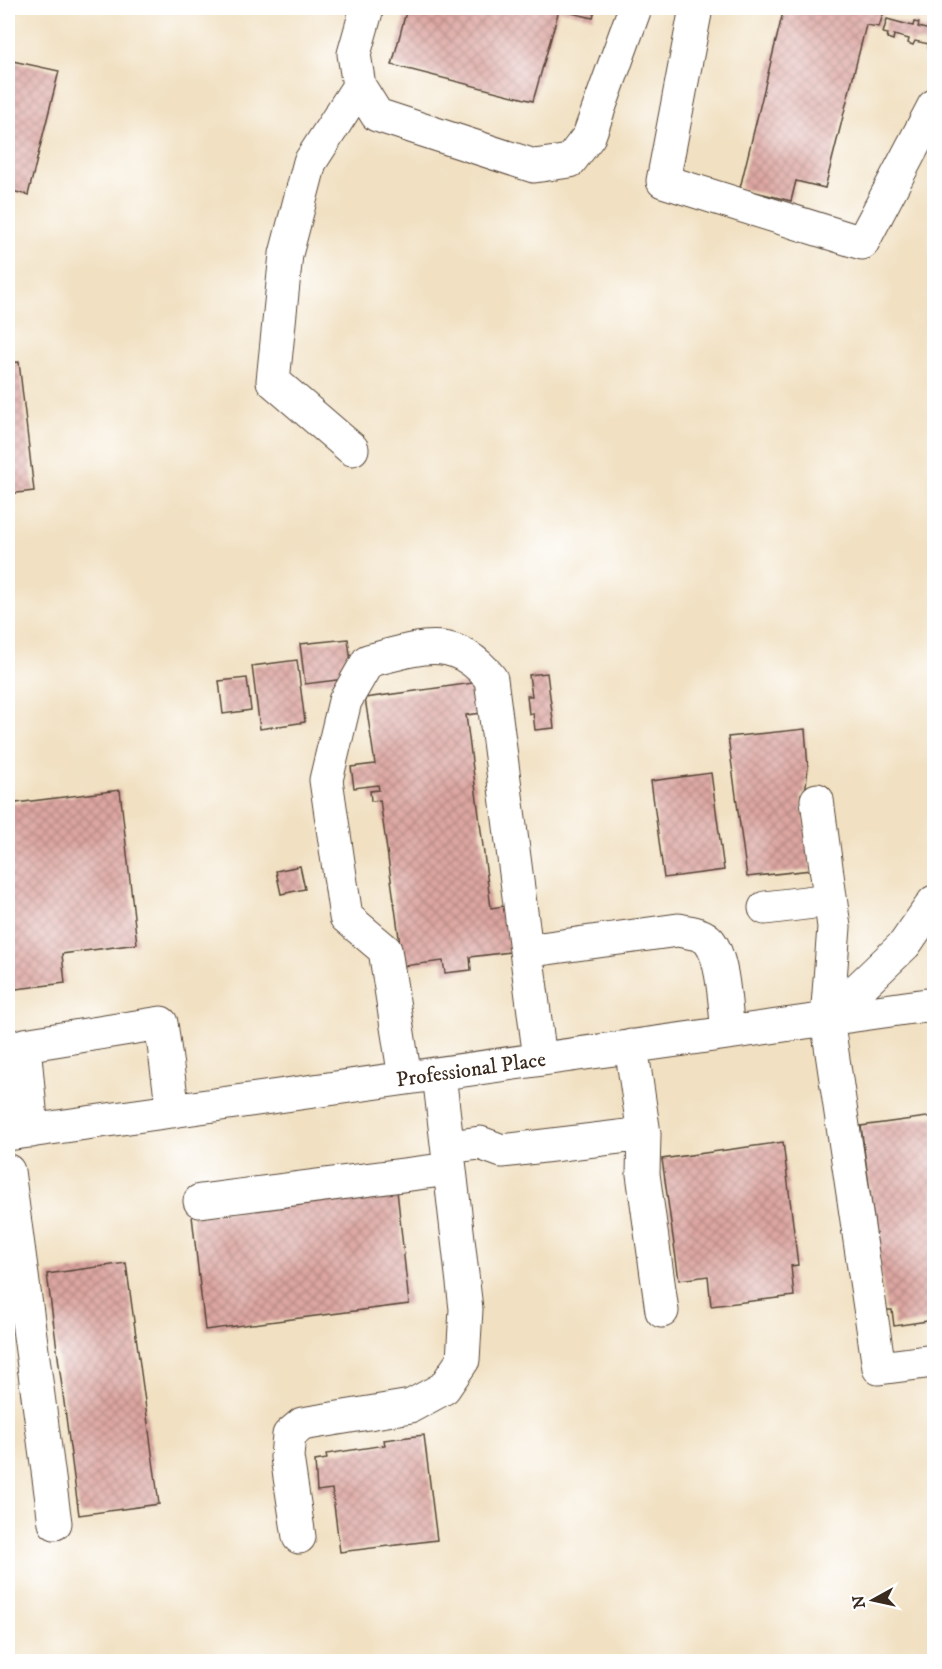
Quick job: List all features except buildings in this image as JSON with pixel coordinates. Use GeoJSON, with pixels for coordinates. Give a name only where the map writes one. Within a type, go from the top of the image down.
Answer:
{"type":"FeatureCollection","features":[{"type":"Feature","properties":{"kind":"street"},"geometry":{"type":"LineString","coordinates":[[367,8],[354,54],[358,86],[377,115],[534,166],[570,161],[589,136],[635,8]]}},
{"type":"Feature","properties":{"kind":"street"},"geometry":{"type":"LineString","coordinates":[[696,8],[663,181],[862,243],[934,106]]}},
{"type":"Feature","properties":{"kind":"street"},"geometry":{"type":"LineString","coordinates":[[352,449],[273,381],[286,254],[310,162],[358,86]]}},
{"type":"Feature","properties":{"kind":"street"},"geometry":{"type":"LineString","coordinates":[[405,1078],[385,950],[346,917],[326,780],[345,700],[368,661],[434,646],[453,650],[477,661],[491,679],[540,1059]]}},
{"type":"Feature","properties":{"kind":"street"},"geometry":{"type":"LineString","coordinates":[[817,800],[834,927],[827,1019],[879,1368],[934,1361]]}},
{"type":"Feature","properties":{"kind":"street"},"geometry":{"type":"LineString","coordinates":[[765,908],[830,900]]}},
{"type":"Feature","properties":{"kind":"street"},"geometry":{"type":"LineString","coordinates":[[827,1019],[904,944],[934,902]]}},
{"type":"Feature","properties":{"kind":"street"},"geometry":{"type":"LineString","coordinates":[[526,951],[678,930],[694,933],[708,939],[717,954],[728,1033]]}},
{"type":"Feature","properties":{"kind":"street","name":"Professional Place"},"geometry":{"type":"LineString","coordinates":[[20,1132],[934,1004]]}},
{"type":"Feature","properties":{"kind":"street"},"geometry":{"type":"LineString","coordinates":[[20,1132],[24,1045],[161,1023],[173,1111]]}},
{"type":"Feature","properties":{"kind":"street"},"geometry":{"type":"LineString","coordinates":[[631,1046],[644,1134],[643,1174],[662,1311]]}},
{"type":"Feature","properties":{"kind":"street"},"geometry":{"type":"LineString","coordinates":[[299,1537],[287,1457],[289,1435],[302,1424],[411,1406],[444,1388],[463,1360],[466,1308],[439,1074]]}},
{"type":"Feature","properties":{"kind":"street"},"geometry":{"type":"LineString","coordinates":[[200,1201],[449,1158],[480,1143],[502,1151],[644,1134]]}},
{"type":"Feature","properties":{"kind":"street"},"geometry":{"type":"LineString","coordinates":[[8,1171],[55,1523]]}}]}
